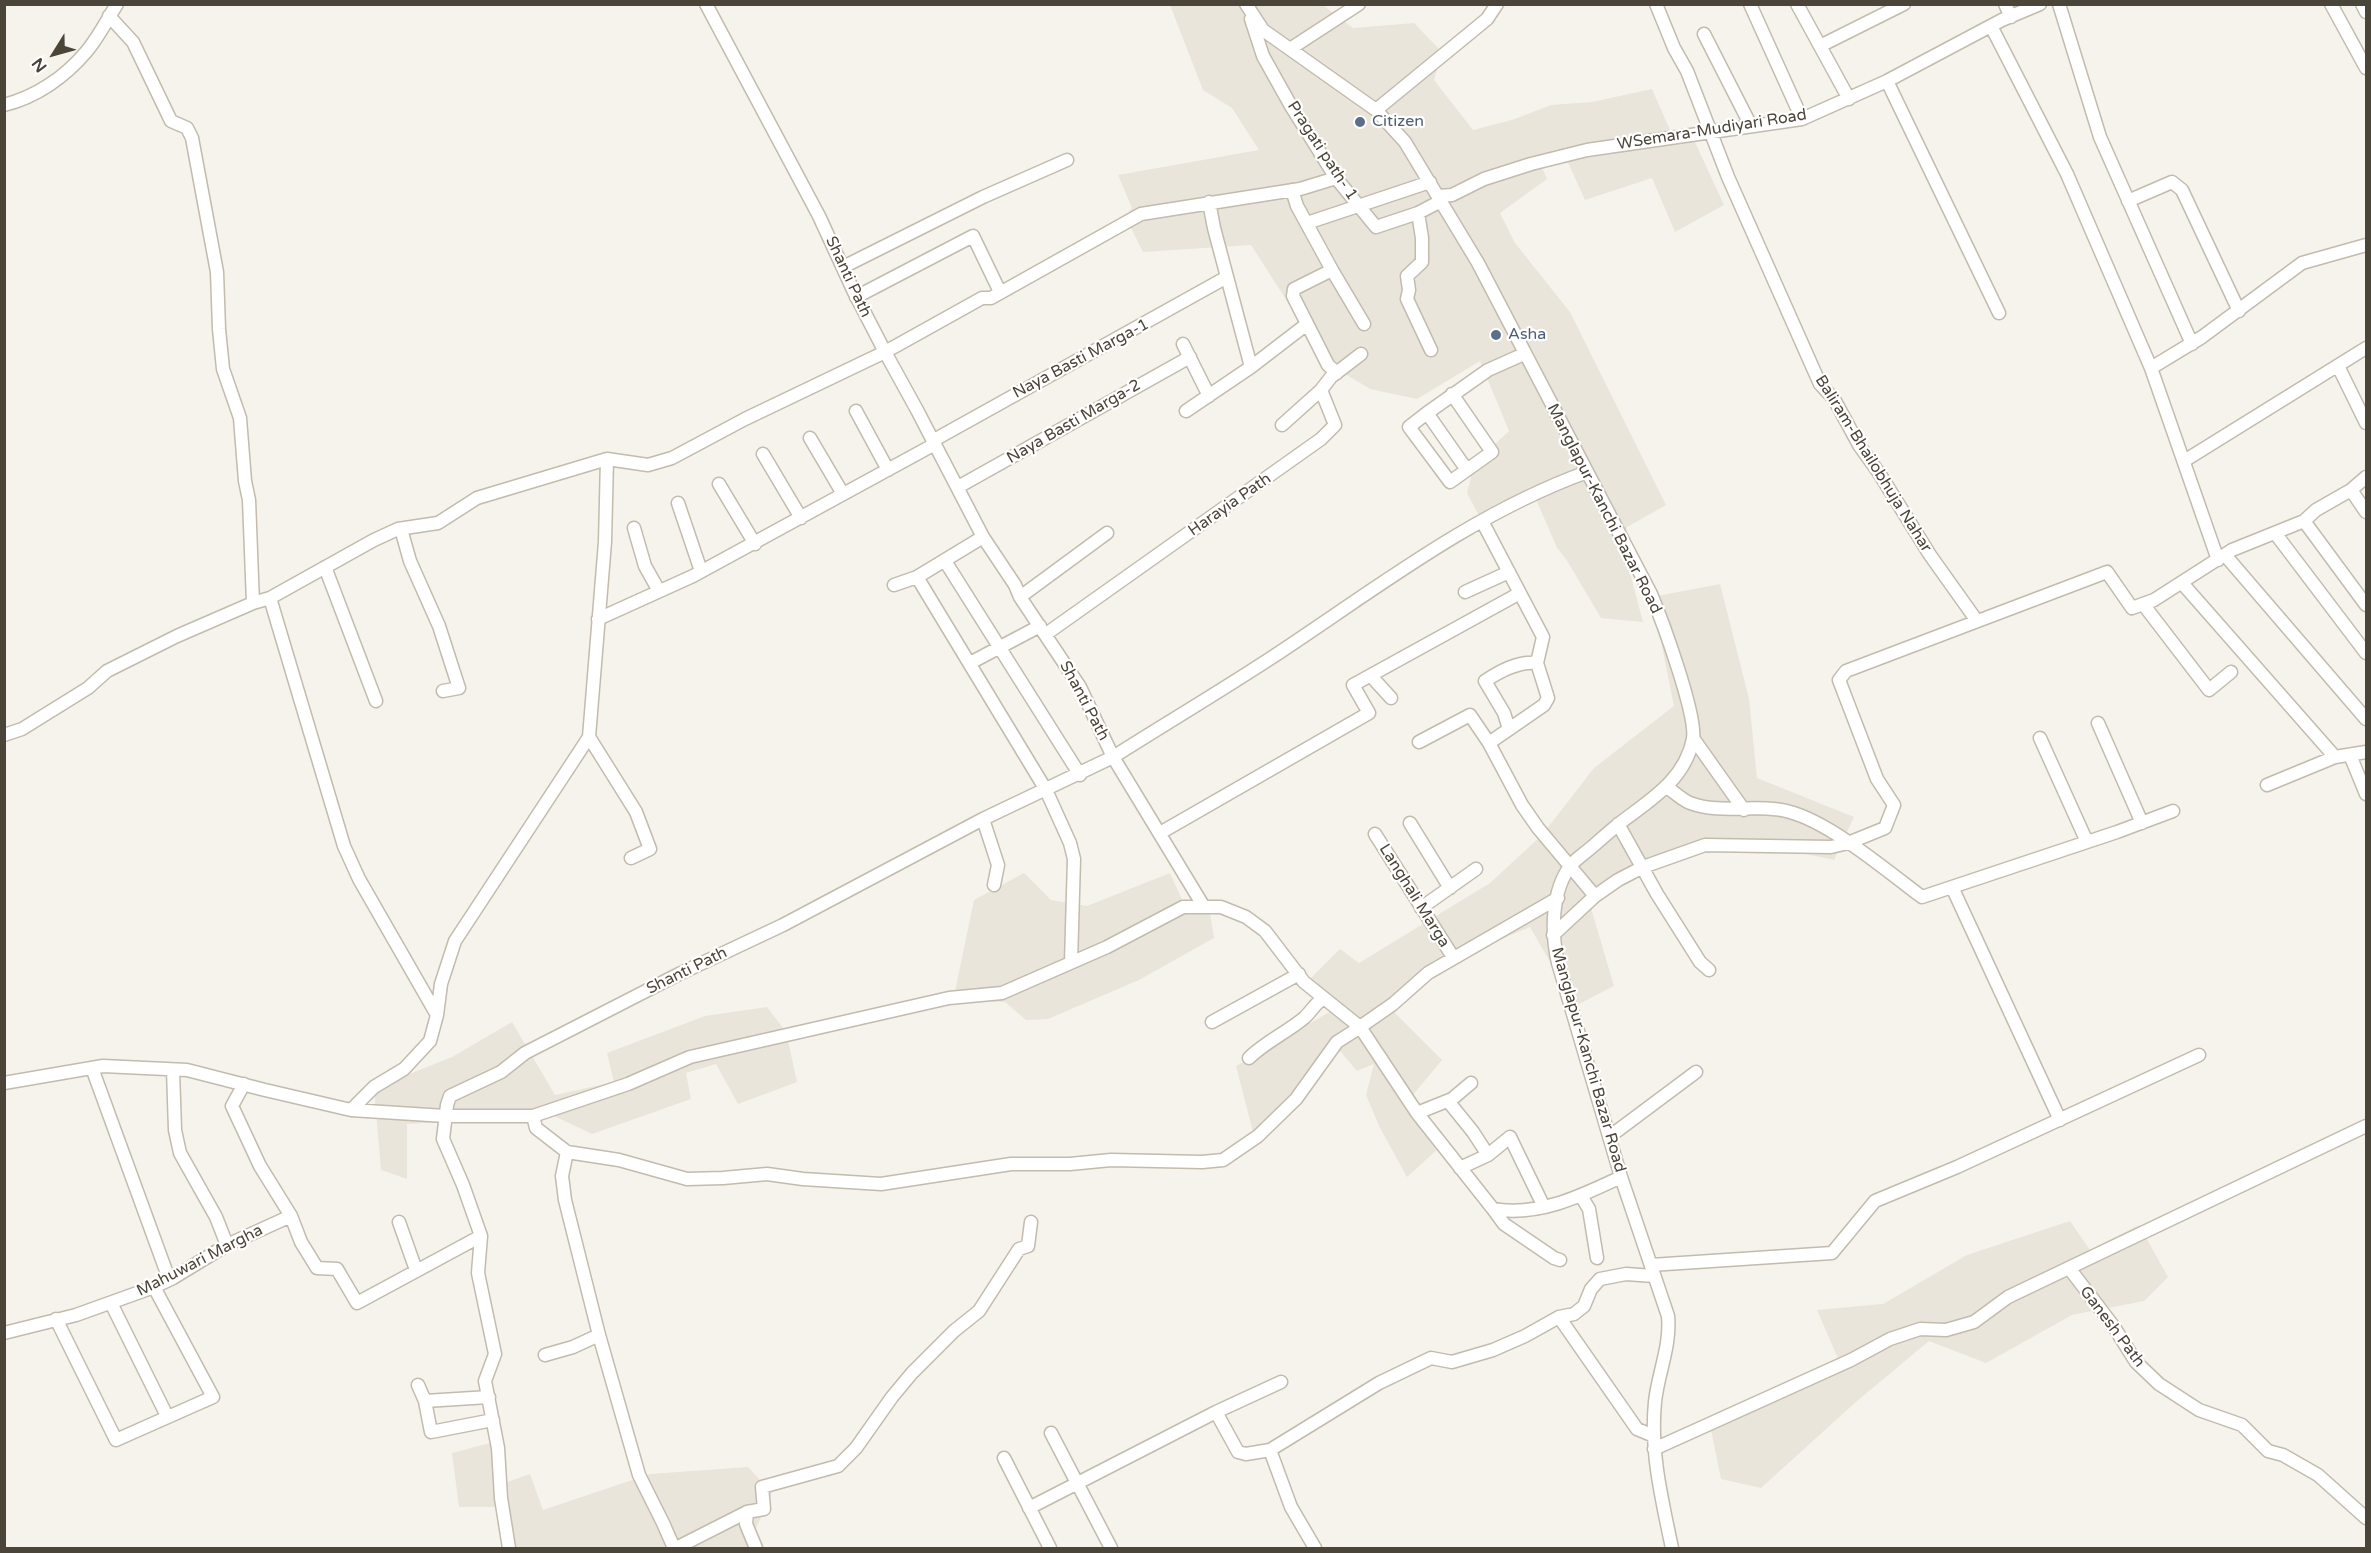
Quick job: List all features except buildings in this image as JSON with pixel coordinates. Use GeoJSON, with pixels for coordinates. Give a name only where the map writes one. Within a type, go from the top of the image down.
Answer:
{"type":"FeatureCollection","features":[{"type":"Feature","properties":{"kind":"street"},"geometry":{"type":"LineString","coordinates":[[4,105],[22,100],[50,86],[86,52],[117,4]]}},
{"type":"Feature","properties":{"kind":"street","name":"Shanti Path"},"geometry":{"type":"LineString","coordinates":[[445,1116],[450,1096],[501,1072],[525,1053],[783,924],[983,819],[1080,775],[1113,757],[1080,687],[983,537],[856,297],[814,206],[706,4]]}},
{"type":"Feature","properties":{"kind":"street"},"geometry":{"type":"LineString","coordinates":[[1290,49],[1359,4]]}},
{"type":"Feature","properties":{"kind":"street"},"geometry":{"type":"LineString","coordinates":[[1376,110],[1487,19],[1497,4]]}},
{"type":"Feature","properties":{"kind":"street","name":"Baliram-Bhailobhuja Nahar"},"geometry":{"type":"LineString","coordinates":[[1656,4],[1674,48],[1687,71],[1728,177],[1820,384],[1834,399],[1859,445],[1930,555],[1977,621]]}},
{"type":"Feature","properties":{"kind":"street"},"geometry":{"type":"LineString","coordinates":[[1750,4],[1802,119]]}},
{"type":"Feature","properties":{"kind":"street"},"geometry":{"type":"LineString","coordinates":[[1797,4],[1849,99]]}},
{"type":"Feature","properties":{"kind":"street"},"geometry":{"type":"LineString","coordinates":[[1820,46],[1904,4]]}},
{"type":"Feature","properties":{"kind":"street"},"geometry":{"type":"LineString","coordinates":[[2005,4],[2011,17]]}},
{"type":"Feature","properties":{"kind":"street","name":"WSemara-Mudiyari Road"},"geometry":{"type":"LineString","coordinates":[[1440,198],[1452,195],[1484,179],[1587,150],[1802,119],[1887,81],[1991,26],[2040,4]]}},
{"type":"Feature","properties":{"kind":"street"},"geometry":{"type":"LineString","coordinates":[[2059,4],[2100,137],[2192,344]]}},
{"type":"Feature","properties":{"kind":"street"},"geometry":{"type":"LineString","coordinates":[[2331,4],[2367,68]]}},
{"type":"Feature","properties":{"kind":"street"},"geometry":{"type":"LineString","coordinates":[[2362,4],[2367,12]]}},
{"type":"Feature","properties":{"kind":"street","name":"Manglapur-Kanchi Bazar Road"},"geometry":{"type":"LineString","coordinates":[[1246,5],[1263,30],[1376,110],[1405,142],[1478,263],[1651,594],[1690,712],[1693,738],[1682,767],[1667,787],[1618,824],[1571,866],[1558,898],[1553,935],[1558,963],[1621,1177],[1668,1316],[1670,1333],[1655,1400],[1654,1449],[1672,1548]]}},
{"type":"Feature","properties":{"kind":"street","name":"Pragati path- 1"},"geometry":{"type":"LineString","coordinates":[[1246,5],[1263,56],[1336,178],[1376,227],[1418,213],[1440,198]]}},
{"type":"Feature","properties":{"kind":"street"},"geometry":{"type":"LineString","coordinates":[[109,16],[133,42],[171,121],[187,128],[192,138],[217,272],[223,369],[240,418],[245,482],[249,500],[253,603]]}},
{"type":"Feature","properties":{"kind":"street"},"geometry":{"type":"LineString","coordinates":[[1991,26],[2067,174],[2151,368],[2221,558],[2367,719]]}},
{"type":"Feature","properties":{"kind":"street"},"geometry":{"type":"LineString","coordinates":[[1704,34],[1751,126]]}},
{"type":"Feature","properties":{"kind":"street"},"geometry":{"type":"LineString","coordinates":[[1887,81],[1999,313]]}},
{"type":"Feature","properties":{"kind":"street"},"geometry":{"type":"LineString","coordinates":[[843,267],[983,197],[1067,160]]}},
{"type":"Feature","properties":{"kind":"street"},"geometry":{"type":"LineString","coordinates":[[6,732],[22,729],[88,688],[107,671],[177,636],[253,603],[270,598],[374,540],[400,529],[438,523],[477,498],[607,459],[648,465],[672,458],[746,418],[885,352],[982,298],[991,298],[1142,213],[1311,187],[1336,178]]}},
{"type":"Feature","properties":{"kind":"street"},"geometry":{"type":"LineString","coordinates":[[1307,224],[1430,182]]}},
{"type":"Feature","properties":{"kind":"street"},"geometry":{"type":"LineString","coordinates":[[2128,201],[2172,182],[2182,190],[2239,311]]}},
{"type":"Feature","properties":{"kind":"street"},"geometry":{"type":"LineString","coordinates":[[1292,190],[1297,206],[1364,324]]}},
{"type":"Feature","properties":{"kind":"street"},"geometry":{"type":"LineString","coordinates":[[1209,202],[1251,367]]}},
{"type":"Feature","properties":{"kind":"street"},"geometry":{"type":"LineString","coordinates":[[1418,213],[1422,262],[1407,276],[1407,299],[1431,350]]}},
{"type":"Feature","properties":{"kind":"street"},"geometry":{"type":"LineString","coordinates":[[856,297],[973,236],[1000,292]]}},
{"type":"Feature","properties":{"kind":"street"},"geometry":{"type":"LineString","coordinates":[[2151,368],[2192,344],[2302,264],[2367,245]]}},
{"type":"Feature","properties":{"kind":"street"},"geometry":{"type":"LineString","coordinates":[[1332,270],[1294,289],[1293,296],[1328,365],[1337,373]]}},
{"type":"Feature","properties":{"kind":"street","name":"Naya Basti Marga-1"},"geometry":{"type":"LineString","coordinates":[[598,618],[755,544],[1227,277]]}},
{"type":"Feature","properties":{"kind":"street"},"geometry":{"type":"LineString","coordinates":[[1186,411],[1251,367],[1307,324]]}},
{"type":"Feature","properties":{"kind":"street"},"geometry":{"type":"LineString","coordinates":[[1183,344],[1209,396]]}},
{"type":"Feature","properties":{"kind":"street"},"geometry":{"type":"LineString","coordinates":[[2184,461],[2367,348]]}},
{"type":"Feature","properties":{"kind":"street"},"geometry":{"type":"LineString","coordinates":[[1282,425],[1337,373],[1361,354]]}},
{"type":"Feature","properties":{"kind":"street"},"geometry":{"type":"LineString","coordinates":[[1452,394],[1492,452],[1450,482],[1409,427],[1452,394],[1488,370],[1524,354]]}},
{"type":"Feature","properties":{"kind":"street","name":"Naya Basti Marga-2"},"geometry":{"type":"LineString","coordinates":[[958,487],[1190,357]]}},
{"type":"Feature","properties":{"kind":"street"},"geometry":{"type":"LineString","coordinates":[[2338,366],[2367,423]]}},
{"type":"Feature","properties":{"kind":"street","name":"Harayia Path"},"geometry":{"type":"LineString","coordinates":[[1043,630],[1321,439],[1335,425],[1321,390]]}},
{"type":"Feature","properties":{"kind":"street"},"geometry":{"type":"LineString","coordinates":[[856,411],[888,470]]}},
{"type":"Feature","properties":{"kind":"street"},"geometry":{"type":"LineString","coordinates":[[1426,413],[1467,470]]}},
{"type":"Feature","properties":{"kind":"street"},"geometry":{"type":"LineString","coordinates":[[810,438],[843,494]]}},
{"type":"Feature","properties":{"kind":"street"},"geometry":{"type":"LineString","coordinates":[[763,454],[801,518]]}},
{"type":"Feature","properties":{"kind":"street"},"geometry":{"type":"LineString","coordinates":[[351,1110],[374,1088],[396,1076],[430,1041],[437,1015],[441,984],[455,941],[589,737],[605,542],[607,459]]}},
{"type":"Feature","properties":{"kind":"street"},"geometry":{"type":"LineString","coordinates":[[1204,907],[1113,757],[1269,659],[1397,572],[1482,521],[1535,493],[1587,472]]}},
{"type":"Feature","properties":{"kind":"street"},"geometry":{"type":"LineString","coordinates":[[1553,935],[1595,896],[1643,867],[1705,845],[1771,844],[1798,848],[1831,848],[1885,828],[1894,805],[1877,779],[1839,680],[1846,671],[2107,572],[2132,608],[2154,600],[2232,550],[2304,521],[2316,510],[2351,490],[2367,477]]}},
{"type":"Feature","properties":{"kind":"street"},"geometry":{"type":"LineString","coordinates":[[719,484],[755,544]]}},
{"type":"Feature","properties":{"kind":"street"},"geometry":{"type":"LineString","coordinates":[[2351,490],[2367,512]]}},
{"type":"Feature","properties":{"kind":"street"},"geometry":{"type":"LineString","coordinates":[[678,503],[701,571]]}},
{"type":"Feature","properties":{"kind":"street"},"geometry":{"type":"LineString","coordinates":[[1482,521],[1543,637],[1537,663],[1548,698],[1544,705],[1489,743]]}},
{"type":"Feature","properties":{"kind":"street"},"geometry":{"type":"LineString","coordinates":[[2304,521],[2367,605]]}},
{"type":"Feature","properties":{"kind":"street"},"geometry":{"type":"LineString","coordinates":[[634,528],[645,566],[659,591]]}},
{"type":"Feature","properties":{"kind":"street"},"geometry":{"type":"LineString","coordinates":[[400,529],[426,601],[439,626],[459,688],[442,691]]}},
{"type":"Feature","properties":{"kind":"street"},"geometry":{"type":"LineString","coordinates":[[1020,597],[1107,533]]}},
{"type":"Feature","properties":{"kind":"street"},"geometry":{"type":"LineString","coordinates":[[2275,533],[2367,653]]}},
{"type":"Feature","properties":{"kind":"street"},"geometry":{"type":"LineString","coordinates":[[894,585],[917,577],[983,537]]}},
{"type":"Feature","properties":{"kind":"street"},"geometry":{"type":"LineString","coordinates":[[945,561],[1080,775]]}},
{"type":"Feature","properties":{"kind":"street"},"geometry":{"type":"LineString","coordinates":[[325,567],[376,701]]}},
{"type":"Feature","properties":{"kind":"street"},"geometry":{"type":"LineString","coordinates":[[1465,592],[1509,572]]}},
{"type":"Feature","properties":{"kind":"street"},"geometry":{"type":"LineString","coordinates":[[917,577],[1046,790],[1070,843],[1074,859],[1071,962]]}},
{"type":"Feature","properties":{"kind":"street"},"geometry":{"type":"LineString","coordinates":[[2182,583],[2335,757]]}},
{"type":"Feature","properties":{"kind":"street"},"geometry":{"type":"LineString","coordinates":[[1160,833],[1369,713],[1353,686],[1520,593]]}},
{"type":"Feature","properties":{"kind":"street"},"geometry":{"type":"LineString","coordinates":[[270,598],[344,846],[359,879],[437,1015]]}},
{"type":"Feature","properties":{"kind":"street"},"geometry":{"type":"LineString","coordinates":[[2143,604],[2209,690],[2231,672]]}},
{"type":"Feature","properties":{"kind":"street"},"geometry":{"type":"LineString","coordinates":[[970,663],[1043,630]]}},
{"type":"Feature","properties":{"kind":"street"},"geometry":{"type":"LineString","coordinates":[[1509,729],[1504,713],[1485,681],[1500,671],[1528,662],[1537,663]]}},
{"type":"Feature","properties":{"kind":"street"},"geometry":{"type":"LineString","coordinates":[[1371,676],[1391,698]]}},
{"type":"Feature","properties":{"kind":"street"},"geometry":{"type":"LineString","coordinates":[[1419,742],[1470,715],[1489,743],[1522,805],[1538,828],[1595,896]]}},
{"type":"Feature","properties":{"kind":"street"},"geometry":{"type":"LineString","coordinates":[[2098,723],[2142,823]]}},
{"type":"Feature","properties":{"kind":"street"},"geometry":{"type":"LineString","coordinates":[[589,737],[636,812],[650,849],[631,858]]}},
{"type":"Feature","properties":{"kind":"street"},"geometry":{"type":"LineString","coordinates":[[1693,738],[1744,810]]}},
{"type":"Feature","properties":{"kind":"street"},"geometry":{"type":"LineString","coordinates":[[2040,738],[2087,842]]}},
{"type":"Feature","properties":{"kind":"street"},"geometry":{"type":"LineString","coordinates":[[2267,785],[2335,757],[2367,752]]}},
{"type":"Feature","properties":{"kind":"street"},"geometry":{"type":"LineString","coordinates":[[2350,755],[2367,794]]}},
{"type":"Feature","properties":{"kind":"street"},"geometry":{"type":"LineString","coordinates":[[1667,787],[1688,802],[1744,810],[1773,809],[1792,813],[1848,843],[1922,897],[2173,811]]}},
{"type":"Feature","properties":{"kind":"street"},"geometry":{"type":"LineString","coordinates":[[983,819],[998,865],[994,885]]}},
{"type":"Feature","properties":{"kind":"street"},"geometry":{"type":"LineString","coordinates":[[1410,823],[1450,888]]}},
{"type":"Feature","properties":{"kind":"street"},"geometry":{"type":"LineString","coordinates":[[1618,824],[1657,894],[1694,952],[1709,970]]}},
{"type":"Feature","properties":{"kind":"street","name":"Langhali Marga"},"geometry":{"type":"LineString","coordinates":[[1375,834],[1453,957]]}},
{"type":"Feature","properties":{"kind":"street"},"geometry":{"type":"LineString","coordinates":[[1421,908],[1476,869]]}},
{"type":"Feature","properties":{"kind":"street"},"geometry":{"type":"LineString","coordinates":[[1952,887],[2060,1120]]}},
{"type":"Feature","properties":{"kind":"street"},"geometry":{"type":"LineString","coordinates":[[533,1116],[536,1128],[567,1152],[619,1160],[687,1179],[767,1174],[802,1179],[881,1184],[1011,1164],[1070,1164],[1111,1160],[1202,1162],[1223,1160],[1258,1136],[1282,1114],[1296,1099],[1337,1042],[1393,1004],[1428,973],[1558,898]]}},
{"type":"Feature","properties":{"kind":"street"},"geometry":{"type":"LineString","coordinates":[[4,1083],[103,1066],[188,1070],[351,1110],[445,1116],[533,1116],[628,1084],[690,1057],[949,998],[1002,993],[1107,946],[1184,907],[1221,907],[1246,917],[1265,931],[1304,982],[1360,1028],[1417,1113],[1504,1224],[1560,1260]]}},
{"type":"Feature","properties":{"kind":"street"},"geometry":{"type":"LineString","coordinates":[[1212,1022],[1299,974]]}},
{"type":"Feature","properties":{"kind":"street"},"geometry":{"type":"LineString","coordinates":[[1249,1058],[1259,1048],[1304,1018],[1318,1001],[1324,998]]}},
{"type":"Feature","properties":{"kind":"street"},"geometry":{"type":"LineString","coordinates":[[1216,1412],[1238,1452],[1246,1454],[1270,1450],[1379,1383],[1431,1358],[1452,1362],[1493,1350],[1559,1317],[1574,1314],[1584,1306],[1591,1288],[1600,1279],[1653,1270],[1832,1253],[1875,1201],[2060,1120],[2199,1055]]}},
{"type":"Feature","properties":{"kind":"street"},"geometry":{"type":"LineString","coordinates":[[92,1068],[170,1280]]}},
{"type":"Feature","properties":{"kind":"street"},"geometry":{"type":"LineString","coordinates":[[173,1070],[174,1130],[180,1153],[216,1217],[227,1245]]}},
{"type":"Feature","properties":{"kind":"street"},"geometry":{"type":"LineString","coordinates":[[1610,1137],[1696,1072]]}},
{"type":"Feature","properties":{"kind":"street"},"geometry":{"type":"LineString","coordinates":[[1417,1113],[1448,1101],[1471,1083]]}},
{"type":"Feature","properties":{"kind":"street"},"geometry":{"type":"LineString","coordinates":[[244,1084],[232,1106],[260,1166],[291,1216],[317,1268],[337,1269],[357,1303],[481,1236]]}},
{"type":"Feature","properties":{"kind":"street"},"geometry":{"type":"LineString","coordinates":[[1448,1101],[1488,1155]]}},
{"type":"Feature","properties":{"kind":"street"},"geometry":{"type":"LineString","coordinates":[[445,1116],[443,1138],[481,1236],[478,1273],[495,1354],[485,1381],[493,1420],[509,1548]]}},
{"type":"Feature","properties":{"kind":"street"},"geometry":{"type":"LineString","coordinates":[[1654,1449],[1851,1360],[1890,1339],[1920,1329],[1947,1330],[1974,1322],[2008,1297],[2367,1126]]}},
{"type":"Feature","properties":{"kind":"street"},"geometry":{"type":"LineString","coordinates":[[1460,1168],[1488,1155],[1510,1137],[1544,1207]]}},
{"type":"Feature","properties":{"kind":"street"},"geometry":{"type":"LineString","coordinates":[[567,1152],[562,1176],[566,1200],[599,1335],[639,1475],[675,1548],[747,1512],[764,1509],[762,1487],[838,1466],[856,1448],[912,1372],[954,1330],[980,1311],[1019,1249],[1028,1246],[1031,1222]]}},
{"type":"Feature","properties":{"kind":"street"},"geometry":{"type":"LineString","coordinates":[[1493,1209],[1513,1213],[1544,1207],[1581,1196],[1621,1177]]}},
{"type":"Feature","properties":{"kind":"street"},"geometry":{"type":"LineString","coordinates":[[1581,1196],[1589,1209],[1597,1258]]}},
{"type":"Feature","properties":{"kind":"street","name":"Mahuwari Margha"},"geometry":{"type":"LineString","coordinates":[[4,1334],[111,1303],[154,1287],[170,1280],[227,1245],[291,1216]]}},
{"type":"Feature","properties":{"kind":"street"},"geometry":{"type":"LineString","coordinates":[[399,1222],[416,1270]]}},
{"type":"Feature","properties":{"kind":"street","name":"Ganesh Path"},"geometry":{"type":"LineString","coordinates":[[2069,1268],[2114,1327],[2136,1362],[2159,1384],[2199,1410],[2242,1425],[2268,1451],[2283,1455],[2318,1475],[2365,1514]]}},
{"type":"Feature","properties":{"kind":"street"},"geometry":{"type":"LineString","coordinates":[[56,1319],[116,1440],[213,1397],[154,1287]]}},
{"type":"Feature","properties":{"kind":"street"},"geometry":{"type":"LineString","coordinates":[[111,1303],[167,1416]]}},
{"type":"Feature","properties":{"kind":"street"},"geometry":{"type":"LineString","coordinates":[[1559,1317],[1637,1429],[1654,1436]]}},
{"type":"Feature","properties":{"kind":"street"},"geometry":{"type":"LineString","coordinates":[[545,1354],[573,1347],[599,1335]]}},
{"type":"Feature","properties":{"kind":"street"},"geometry":{"type":"LineString","coordinates":[[1029,1509],[1216,1412],[1281,1382]]}},
{"type":"Feature","properties":{"kind":"street"},"geometry":{"type":"LineString","coordinates":[[418,1385],[425,1401],[431,1432],[493,1420]]}},
{"type":"Feature","properties":{"kind":"street"},"geometry":{"type":"LineString","coordinates":[[425,1401],[489,1398]]}},
{"type":"Feature","properties":{"kind":"street"},"geometry":{"type":"LineString","coordinates":[[1051,1433],[1111,1548]]}},
{"type":"Feature","properties":{"kind":"street"},"geometry":{"type":"LineString","coordinates":[[1270,1450],[1291,1507],[1315,1548]]}},
{"type":"Feature","properties":{"kind":"street"},"geometry":{"type":"LineString","coordinates":[[1004,1458],[1050,1548]]}},
{"type":"Feature","properties":{"kind":"street"},"geometry":{"type":"LineString","coordinates":[[747,1512],[746,1524],[756,1548]]}},
{"type":"Feature","properties":{"kind":"shaded area"},"geometry":{"type":"Polygon","coordinates":[[[1170,5],[1323,5],[1353,28],[1414,23],[1442,52],[1434,80],[1473,130],[1512,120],[1551,105],[1592,102],[1652,89],[1670,130],[1694,140],[1724,205],[1675,232],[1652,178],[1585,200],[1565,156],[1541,165],[1547,179],[1500,213],[1515,243],[1570,312],[1666,505],[1627,527],[1625,554],[1643,622],[1601,618],[1557,548],[1535,497],[1484,525],[1467,493],[1475,463],[1509,431],[1480,361],[1417,399],[1370,389],[1327,363],[1251,245],[1143,252],[1125,216],[1132,208],[1118,175],[1259,150],[1232,108],[1203,90],[1170,5]]]}},
{"type":"Feature","properties":{"kind":"shaded area"},"geometry":{"type":"Polygon","coordinates":[[[1720,584],[1749,699],[1757,778],[1854,817],[1834,860],[1731,838],[1624,880],[1591,908],[1614,986],[1575,1006],[1530,927],[1450,961],[1392,1010],[1442,1060],[1412,1096],[1439,1148],[1407,1177],[1380,1128],[1366,1095],[1374,1064],[1357,1071],[1339,1050],[1298,1102],[1253,1132],[1236,1066],[1333,1010],[1310,979],[1340,949],[1359,963],[1490,883],[1542,835],[1594,768],[1674,706],[1652,597],[1720,584]]]}},
{"type":"Feature","properties":{"kind":"shaded area"},"geometry":{"type":"Polygon","coordinates":[[[1024,873],[1051,900],[1087,906],[1170,873],[1184,904],[1209,907],[1214,938],[1139,980],[1048,1019],[1026,1020],[1005,1002],[953,1001],[974,900],[1024,873]]]}},
{"type":"Feature","properties":{"kind":"shaded area"},"geometry":{"type":"Polygon","coordinates":[[[767,1007],[786,1032],[797,1082],[738,1104],[716,1064],[686,1073],[691,1099],[592,1134],[554,1116],[407,1124],[407,1179],[381,1170],[374,1088],[452,1057],[512,1022],[555,1095],[614,1082],[607,1053],[705,1016],[767,1007]]]}},
{"type":"Feature","properties":{"kind":"shaded area"},"geometry":{"type":"Polygon","coordinates":[[[2070,1221],[2090,1250],[2139,1225],[2168,1277],[2144,1301],[2072,1315],[1986,1363],[1929,1341],[1857,1401],[1761,1488],[1721,1479],[1711,1430],[1781,1397],[1840,1363],[1817,1310],[1883,1304],[1967,1255],[2070,1221]]]}},
{"type":"Feature","properties":{"kind":"shaded area"},"geometry":{"type":"Polygon","coordinates":[[[494,1442],[502,1484],[530,1474],[543,1510],[650,1474],[748,1467],[772,1493],[747,1548],[506,1548],[497,1507],[459,1507],[452,1453],[494,1442]]]}},
{"type":"Feature","properties":{"kind":"place","name":"Citizen"},"geometry":{"type":"Point","coordinates":[1360,122]}},
{"type":"Feature","properties":{"kind":"place","name":"Asha"},"geometry":{"type":"Point","coordinates":[1496,335]}}]}
